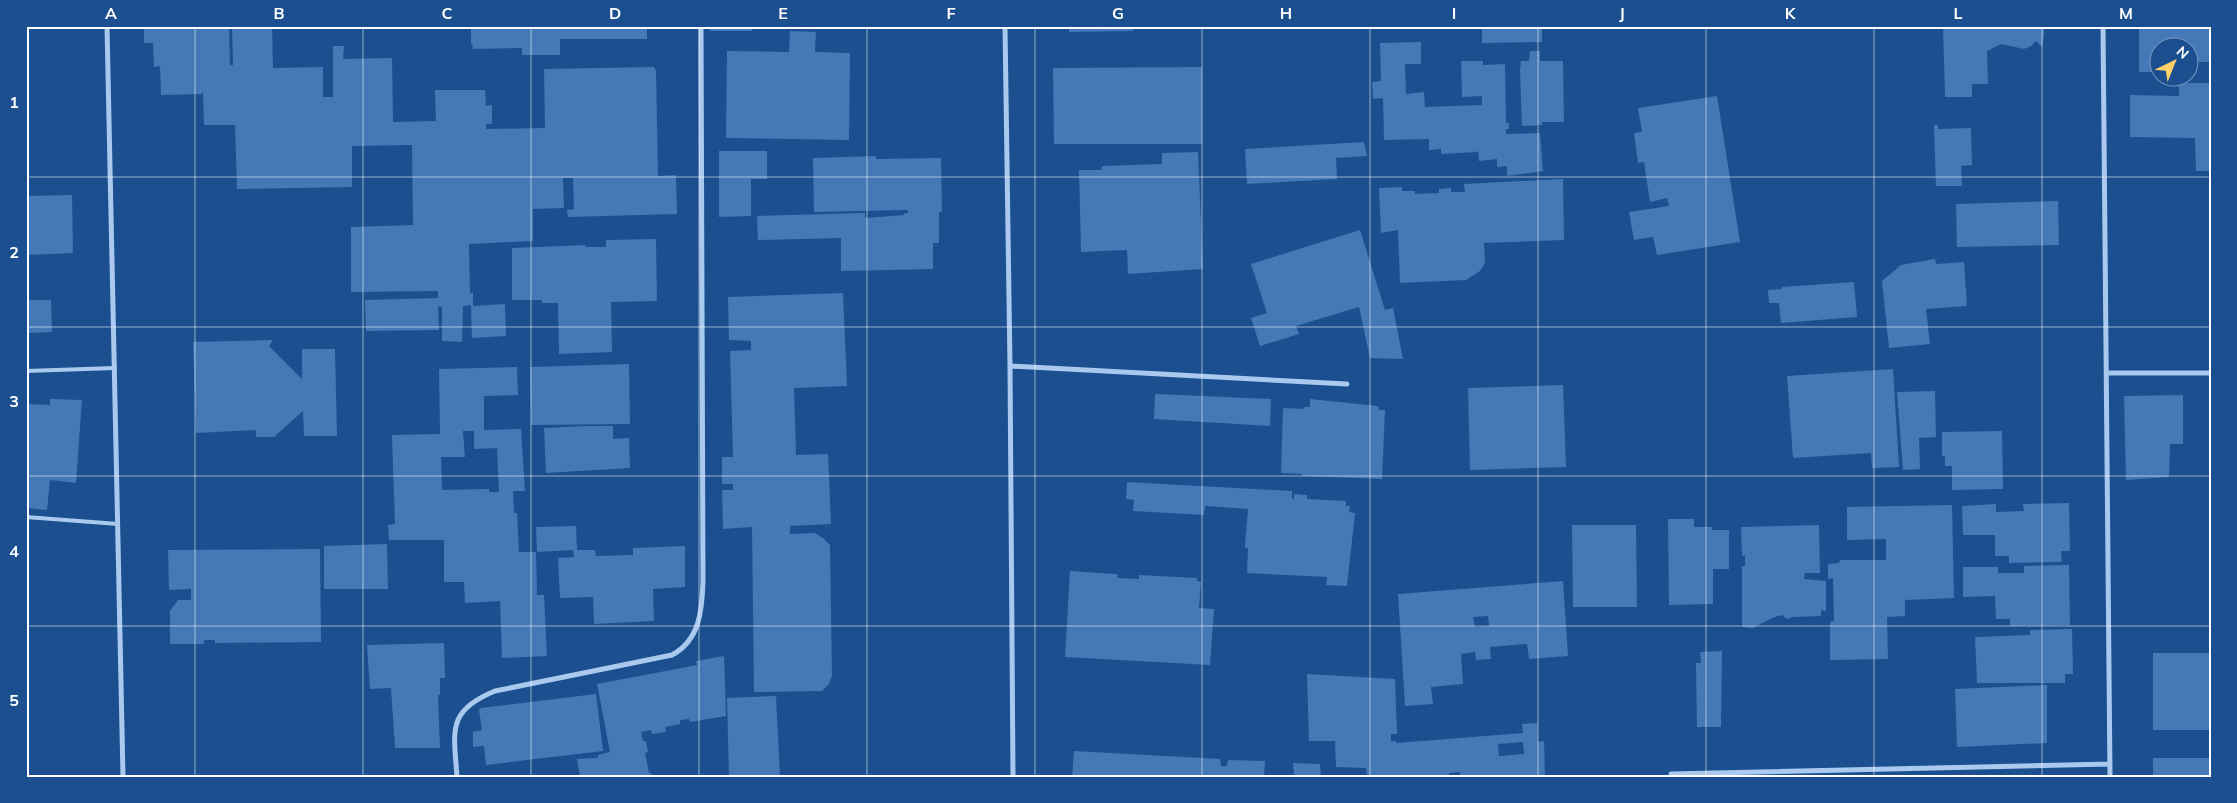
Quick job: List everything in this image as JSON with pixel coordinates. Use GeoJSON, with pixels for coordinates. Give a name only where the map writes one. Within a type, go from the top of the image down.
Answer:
{"type":"FeatureCollection","features":[{"type":"Feature","properties":{"kind":"street"},"geometry":{"type":"LineString","coordinates":[[108,26],[123,777]]}},
{"type":"Feature","properties":{"kind":"street"},"geometry":{"type":"LineString","coordinates":[[457,777],[454,733],[461,712],[473,701],[495,691],[672,655],[687,644],[698,625],[703,582],[701,26]]}},
{"type":"Feature","properties":{"kind":"street"},"geometry":{"type":"LineString","coordinates":[[1005,26],[1013,777]]}},
{"type":"Feature","properties":{"kind":"street"},"geometry":{"type":"LineString","coordinates":[[2103,26],[2108,373],[2110,777]]}},
{"type":"Feature","properties":{"kind":"street"},"geometry":{"type":"LineString","coordinates":[[1010,366],[1347,384]]}},
{"type":"Feature","properties":{"kind":"street"},"geometry":{"type":"LineString","coordinates":[[2108,373],[2211,373]]}},
{"type":"Feature","properties":{"kind":"street"},"geometry":{"type":"LineString","coordinates":[[1671,774],[2110,764]]}},
{"type":"Feature","properties":{"kind":"lane"},"geometry":{"type":"LineString","coordinates":[[26,371],[115,368]]}},
{"type":"Feature","properties":{"kind":"lane"},"geometry":{"type":"LineString","coordinates":[[26,517],[118,524]]}},
{"type":"Feature","properties":{"kind":"building"},"geometry":{"type":"Polygon","coordinates":[[[144,26],[229,26],[230,65],[233,65],[232,26],[272,26],[273,68],[323,67],[323,97],[333,97],[333,46],[344,46],[343,59],[392,58],[393,122],[436,121],[435,90],[485,90],[486,106],[492,105],[492,124],[486,124],[486,129],[545,128],[544,69],[654,67],[656,71],[658,176],[676,175],[677,214],[568,217],[567,210],[574,209],[573,178],[563,178],[564,208],[533,209],[533,241],[469,244],[470,293],[473,293],[473,306],[505,304],[506,336],[472,338],[471,305],[463,306],[462,342],[442,341],[442,307],[438,306],[439,330],[366,331],[365,300],[438,298],[438,291],[351,292],[351,227],[413,225],[412,145],[352,146],[352,187],[237,189],[235,125],[204,125],[203,91],[202,94],[161,95],[160,66],[154,67],[153,43],[144,43],[144,26]]]}},
{"type":"Feature","properties":{"kind":"building"},"geometry":{"type":"Polygon","coordinates":[[[471,26],[647,26],[647,39],[560,39],[560,55],[522,55],[522,48],[473,49],[471,44],[471,26]]]}},
{"type":"Feature","properties":{"kind":"building"},"geometry":{"type":"Polygon","coordinates":[[[710,26],[752,26],[752,31],[710,31],[710,26]]]}},
{"type":"Feature","properties":{"kind":"building"},"geometry":{"type":"Polygon","coordinates":[[[1069,26],[1133,26],[1133,31],[1069,32],[1069,26]]]}},
{"type":"Feature","properties":{"kind":"building"},"geometry":{"type":"Polygon","coordinates":[[[1482,26],[1542,26],[1542,42],[1482,43],[1482,26]]]}},
{"type":"Feature","properties":{"kind":"building"},"geometry":{"type":"Polygon","coordinates":[[[1943,26],[2044,26],[2044,35],[2042,47],[2036,41],[2024,49],[2001,44],[1987,51],[1988,84],[1972,84],[1972,97],[1945,97],[1943,26]]]}},
{"type":"Feature","properties":{"kind":"building"},"geometry":{"type":"Polygon","coordinates":[[[2139,26],[2211,26],[2211,62],[2200,62],[2200,38],[2150,38],[2150,72],[2139,72],[2139,26]]]}},
{"type":"Feature","properties":{"kind":"building"},"geometry":{"type":"Polygon","coordinates":[[[790,31],[816,32],[815,52],[850,53],[849,140],[726,138],[727,51],[789,52],[790,31]]]}},
{"type":"Feature","properties":{"kind":"building"},"geometry":{"type":"Polygon","coordinates":[[[1421,42],[1421,64],[1405,64],[1406,94],[1424,92],[1425,107],[1482,105],[1482,96],[1462,97],[1461,61],[1483,61],[1483,65],[1505,64],[1506,123],[1509,123],[1509,129],[1506,129],[1506,134],[1540,133],[1543,171],[1507,176],[1507,166],[1497,167],[1497,159],[1479,161],[1478,150],[1477,152],[1441,154],[1441,149],[1429,150],[1429,139],[1384,140],[1383,98],[1373,99],[1372,82],[1381,81],[1380,43],[1421,42]]]}},
{"type":"Feature","properties":{"kind":"building"},"geometry":{"type":"Polygon","coordinates":[[[1530,51],[1540,51],[1540,61],[1563,61],[1564,122],[1542,122],[1542,125],[1522,126],[1520,70],[1521,61],[1529,61],[1530,51]]]}},
{"type":"Feature","properties":{"kind":"building"},"geometry":{"type":"Polygon","coordinates":[[[1202,67],[1202,144],[1054,144],[1053,68],[1202,67]]]}},
{"type":"Feature","properties":{"kind":"building"},"geometry":{"type":"Polygon","coordinates":[[[2200,83],[2211,83],[2211,171],[2196,171],[2195,138],[2130,137],[2130,95],[2179,96],[2179,88],[2200,88],[2200,83]]]}},
{"type":"Feature","properties":{"kind":"building"},"geometry":{"type":"Polygon","coordinates":[[[1717,96],[1740,242],[1657,255],[1653,237],[1634,240],[1629,212],[1669,206],[1667,198],[1650,202],[1644,162],[1638,163],[1634,133],[1642,132],[1638,108],[1717,96]]]}},
{"type":"Feature","properties":{"kind":"building"},"geometry":{"type":"Polygon","coordinates":[[[1934,125],[1938,125],[1938,129],[1971,128],[1972,165],[1961,166],[1962,186],[1936,186],[1934,125]]]}},
{"type":"Feature","properties":{"kind":"building"},"geometry":{"type":"Polygon","coordinates":[[[1364,142],[1367,156],[1336,158],[1337,179],[1247,184],[1245,149],[1364,142]]]}},
{"type":"Feature","properties":{"kind":"building"},"geometry":{"type":"Polygon","coordinates":[[[719,151],[767,151],[767,179],[751,179],[751,216],[719,217],[719,151]]]}},
{"type":"Feature","properties":{"kind":"building"},"geometry":{"type":"Polygon","coordinates":[[[1198,152],[1203,269],[1128,274],[1127,250],[1081,252],[1079,170],[1102,170],[1102,166],[1162,164],[1162,153],[1198,152]]]}},
{"type":"Feature","properties":{"kind":"building"},"geometry":{"type":"Polygon","coordinates":[[[876,156],[876,159],[941,158],[942,212],[939,212],[939,243],[933,243],[933,269],[841,271],[841,238],[758,240],[757,216],[865,213],[865,218],[904,215],[908,213],[908,210],[814,212],[813,158],[876,156]]]}},
{"type":"Feature","properties":{"kind":"building"},"geometry":{"type":"Polygon","coordinates":[[[1563,179],[1564,240],[1484,243],[1485,263],[1480,271],[1466,280],[1400,283],[1398,230],[1381,233],[1379,188],[1402,187],[1402,191],[1415,191],[1415,194],[1439,193],[1439,189],[1451,188],[1451,192],[1465,192],[1464,184],[1563,179]]]}},
{"type":"Feature","properties":{"kind":"building"},"geometry":{"type":"Polygon","coordinates":[[[72,195],[73,253],[26,255],[27,196],[72,195]]]}},
{"type":"Feature","properties":{"kind":"building"},"geometry":{"type":"Polygon","coordinates":[[[2058,201],[2059,245],[1957,247],[1956,204],[2058,201]]]}},
{"type":"Feature","properties":{"kind":"building"},"geometry":{"type":"Polygon","coordinates":[[[1360,230],[1385,310],[1393,308],[1403,359],[1370,358],[1359,307],[1296,326],[1299,334],[1260,346],[1251,318],[1267,313],[1251,264],[1360,230]]]}},
{"type":"Feature","properties":{"kind":"building"},"geometry":{"type":"Polygon","coordinates":[[[656,239],[657,301],[611,302],[612,352],[559,354],[558,303],[542,303],[542,300],[512,300],[512,248],[586,245],[585,247],[606,247],[606,240],[656,239]]]}},
{"type":"Feature","properties":{"kind":"building"},"geometry":{"type":"Polygon","coordinates":[[[1935,259],[1936,264],[1964,262],[1967,306],[1926,309],[1930,344],[1889,348],[1882,281],[1901,265],[1935,259]]]}},
{"type":"Feature","properties":{"kind":"building"},"geometry":{"type":"Polygon","coordinates":[[[1854,282],[1857,317],[1781,323],[1779,303],[1769,303],[1768,290],[1782,289],[1782,287],[1854,282]]]}},
{"type":"Feature","properties":{"kind":"building"},"geometry":{"type":"Polygon","coordinates":[[[843,293],[847,386],[794,388],[796,455],[828,454],[831,524],[790,526],[790,534],[815,533],[830,545],[832,676],[829,684],[822,691],[754,692],[752,527],[723,529],[722,490],[733,490],[733,484],[722,484],[722,457],[733,457],[730,351],[751,350],[751,341],[729,340],[728,297],[843,293]]]}},
{"type":"Feature","properties":{"kind":"building"},"geometry":{"type":"Polygon","coordinates":[[[26,300],[51,300],[52,332],[28,333],[28,340],[26,341],[26,300]]]}},
{"type":"Feature","properties":{"kind":"building"},"geometry":{"type":"Polygon","coordinates":[[[273,340],[269,346],[302,379],[302,349],[335,349],[337,436],[304,436],[303,411],[274,437],[256,437],[256,430],[196,433],[193,342],[273,340]]]}},
{"type":"Feature","properties":{"kind":"building"},"geometry":{"type":"Polygon","coordinates":[[[629,364],[630,424],[531,425],[530,367],[629,364]]]}},
{"type":"Feature","properties":{"kind":"building"},"geometry":{"type":"Polygon","coordinates":[[[517,367],[518,395],[484,396],[484,430],[521,429],[525,491],[513,491],[514,513],[517,513],[519,552],[536,552],[537,595],[544,595],[547,656],[502,658],[500,601],[465,603],[464,582],[444,582],[444,540],[389,540],[388,525],[395,524],[392,435],[440,434],[439,369],[517,367]],[[463,431],[465,457],[441,457],[442,490],[489,489],[489,492],[499,492],[497,448],[474,449],[474,431],[463,431]]]}},
{"type":"Feature","properties":{"kind":"building"},"geometry":{"type":"Polygon","coordinates":[[[1893,369],[1899,467],[1872,468],[1871,453],[1793,458],[1787,376],[1893,369]]]}},
{"type":"Feature","properties":{"kind":"building"},"geometry":{"type":"Polygon","coordinates":[[[1563,385],[1566,467],[1470,470],[1468,388],[1563,385]]]}},
{"type":"Feature","properties":{"kind":"building"},"geometry":{"type":"Polygon","coordinates":[[[1935,391],[1936,437],[1919,438],[1920,469],[1903,470],[1897,392],[1935,391]]]}},
{"type":"Feature","properties":{"kind":"building"},"geometry":{"type":"Polygon","coordinates":[[[1155,394],[1271,399],[1270,426],[1154,419],[1155,394]]]}},
{"type":"Feature","properties":{"kind":"building"},"geometry":{"type":"Polygon","coordinates":[[[2183,395],[2183,444],[2170,444],[2169,477],[2126,480],[2124,396],[2183,395]]]}},
{"type":"Feature","properties":{"kind":"building"},"geometry":{"type":"Polygon","coordinates":[[[50,399],[82,400],[76,483],[50,480],[47,510],[26,508],[26,404],[50,405],[50,399]]]}},
{"type":"Feature","properties":{"kind":"building"},"geometry":{"type":"Polygon","coordinates":[[[1310,399],[1378,406],[1379,410],[1385,410],[1382,479],[1302,476],[1302,474],[1281,473],[1283,408],[1304,409],[1304,407],[1310,407],[1310,399]]]}},
{"type":"Feature","properties":{"kind":"building"},"geometry":{"type":"Polygon","coordinates":[[[613,426],[613,439],[629,438],[630,468],[546,473],[544,428],[613,426]]]}},
{"type":"Feature","properties":{"kind":"building"},"geometry":{"type":"Polygon","coordinates":[[[2002,431],[2003,489],[1952,490],[1952,466],[1945,466],[1945,456],[1942,456],[1942,432],[2002,431]]]}},
{"type":"Feature","properties":{"kind":"building"},"geometry":{"type":"Polygon","coordinates":[[[1127,482],[1292,491],[1292,499],[1294,499],[1294,494],[1307,495],[1307,499],[1346,501],[1346,506],[1350,506],[1349,512],[1355,513],[1347,586],[1326,585],[1327,577],[1247,573],[1248,548],[1245,548],[1245,546],[1248,509],[1205,506],[1204,515],[1133,511],[1134,500],[1126,499],[1127,482]]]}},
{"type":"Feature","properties":{"kind":"building"},"geometry":{"type":"Polygon","coordinates":[[[2069,503],[2070,551],[2061,551],[2062,562],[2009,563],[2009,556],[1995,556],[1995,535],[1963,535],[1962,506],[1996,504],[1996,512],[2024,511],[2023,504],[2069,503]]]}},
{"type":"Feature","properties":{"kind":"building"},"geometry":{"type":"Polygon","coordinates":[[[1952,505],[1954,598],[1905,600],[1905,616],[1887,617],[1888,659],[1830,660],[1830,622],[1834,621],[1833,578],[1828,579],[1828,564],[1839,563],[1840,560],[1886,560],[1886,539],[1847,540],[1847,507],[1952,505]]]}},
{"type":"Feature","properties":{"kind":"building"},"geometry":{"type":"Polygon","coordinates":[[[1668,519],[1694,519],[1694,527],[1712,527],[1712,530],[1729,530],[1729,569],[1713,569],[1713,604],[1669,605],[1668,519]]]}},
{"type":"Feature","properties":{"kind":"building"},"geometry":{"type":"Polygon","coordinates":[[[1572,525],[1636,525],[1637,607],[1573,607],[1572,525]]]}},
{"type":"Feature","properties":{"kind":"building"},"geometry":{"type":"Polygon","coordinates":[[[1819,525],[1820,573],[1805,573],[1804,579],[1826,581],[1826,611],[1821,610],[1821,616],[1787,619],[1782,615],[1753,628],[1742,627],[1742,566],[1745,566],[1745,555],[1742,556],[1741,527],[1819,525]]]}},
{"type":"Feature","properties":{"kind":"building"},"geometry":{"type":"Polygon","coordinates":[[[576,526],[577,550],[595,550],[596,556],[633,555],[633,548],[685,546],[685,587],[653,589],[654,621],[594,624],[593,597],[560,598],[558,558],[574,557],[573,550],[537,552],[536,527],[576,526]]]}},
{"type":"Feature","properties":{"kind":"building"},"geometry":{"type":"Polygon","coordinates":[[[387,544],[388,589],[324,589],[324,546],[387,544]]]}},
{"type":"Feature","properties":{"kind":"building"},"geometry":{"type":"Polygon","coordinates":[[[320,549],[321,642],[215,643],[215,640],[204,640],[204,644],[170,644],[170,611],[178,600],[191,600],[191,589],[169,590],[168,550],[320,549]]]}},
{"type":"Feature","properties":{"kind":"building"},"geometry":{"type":"Polygon","coordinates":[[[2069,565],[2070,625],[2010,626],[2010,619],[1996,619],[1995,596],[1963,597],[1963,567],[1998,567],[1998,573],[2024,573],[2024,566],[2069,565]]]}},
{"type":"Feature","properties":{"kind":"building"},"geometry":{"type":"Polygon","coordinates":[[[1070,571],[1115,574],[1118,575],[1117,578],[1139,579],[1139,575],[1197,578],[1197,581],[1201,582],[1199,608],[1214,609],[1210,665],[1065,657],[1070,571]]]}},
{"type":"Feature","properties":{"kind":"building"},"geometry":{"type":"Polygon","coordinates":[[[1563,581],[1568,656],[1529,659],[1527,644],[1490,647],[1491,659],[1476,660],[1475,652],[1461,654],[1463,684],[1431,687],[1433,704],[1405,706],[1398,594],[1563,581]],[[1488,616],[1473,617],[1475,627],[1489,626],[1488,616]]]}},
{"type":"Feature","properties":{"kind":"building"},"geometry":{"type":"Polygon","coordinates":[[[2072,629],[2073,674],[2065,674],[2065,683],[1977,683],[1975,637],[2030,635],[2030,630],[2072,629]]]}},
{"type":"Feature","properties":{"kind":"building"},"geometry":{"type":"Polygon","coordinates":[[[444,643],[445,678],[440,678],[440,695],[438,695],[440,748],[395,748],[391,688],[370,689],[367,645],[444,643]]]}},
{"type":"Feature","properties":{"kind":"building"},"geometry":{"type":"Polygon","coordinates":[[[1722,651],[1721,727],[1697,727],[1696,663],[1701,663],[1700,652],[1722,651]]]}},
{"type":"Feature","properties":{"kind":"building"},"geometry":{"type":"Polygon","coordinates":[[[2153,653],[2211,653],[2211,730],[2153,730],[2153,653]]]}},
{"type":"Feature","properties":{"kind":"building"},"geometry":{"type":"Polygon","coordinates":[[[724,656],[726,716],[690,722],[689,719],[680,720],[680,724],[665,727],[666,732],[652,734],[651,730],[641,732],[643,741],[646,741],[648,752],[645,753],[649,773],[651,773],[652,777],[580,777],[577,759],[598,758],[598,755],[610,752],[597,684],[697,665],[696,661],[724,656]]]}},
{"type":"Feature","properties":{"kind":"building"},"geometry":{"type":"Polygon","coordinates":[[[1307,674],[1395,679],[1397,734],[1391,734],[1391,741],[1396,741],[1396,743],[1523,733],[1522,724],[1537,723],[1538,742],[1544,741],[1545,777],[1460,777],[1460,772],[1449,773],[1449,777],[1367,777],[1366,768],[1336,767],[1335,741],[1309,741],[1307,674]],[[1523,742],[1498,744],[1499,756],[1524,754],[1523,742]]]}},
{"type":"Feature","properties":{"kind":"building"},"geometry":{"type":"Polygon","coordinates":[[[2047,685],[2047,743],[1957,747],[1955,689],[2047,685]]]}},
{"type":"Feature","properties":{"kind":"building"},"geometry":{"type":"Polygon","coordinates":[[[596,694],[603,751],[486,765],[484,746],[473,747],[473,732],[482,730],[479,710],[481,708],[596,694]]]}},
{"type":"Feature","properties":{"kind":"building"},"geometry":{"type":"Polygon","coordinates":[[[776,696],[780,777],[729,777],[727,698],[776,696]]]}},
{"type":"Feature","properties":{"kind":"building"},"geometry":{"type":"Polygon","coordinates":[[[1074,751],[1220,759],[1221,766],[1227,766],[1228,760],[1265,761],[1264,777],[1072,777],[1074,751]]]}},
{"type":"Feature","properties":{"kind":"building"},"geometry":{"type":"Polygon","coordinates":[[[2153,758],[2211,758],[2211,777],[2153,777],[2153,758]]]}},
{"type":"Feature","properties":{"kind":"building"},"geometry":{"type":"Polygon","coordinates":[[[1293,763],[1320,764],[1321,777],[1294,777],[1293,763]]]}}]}
